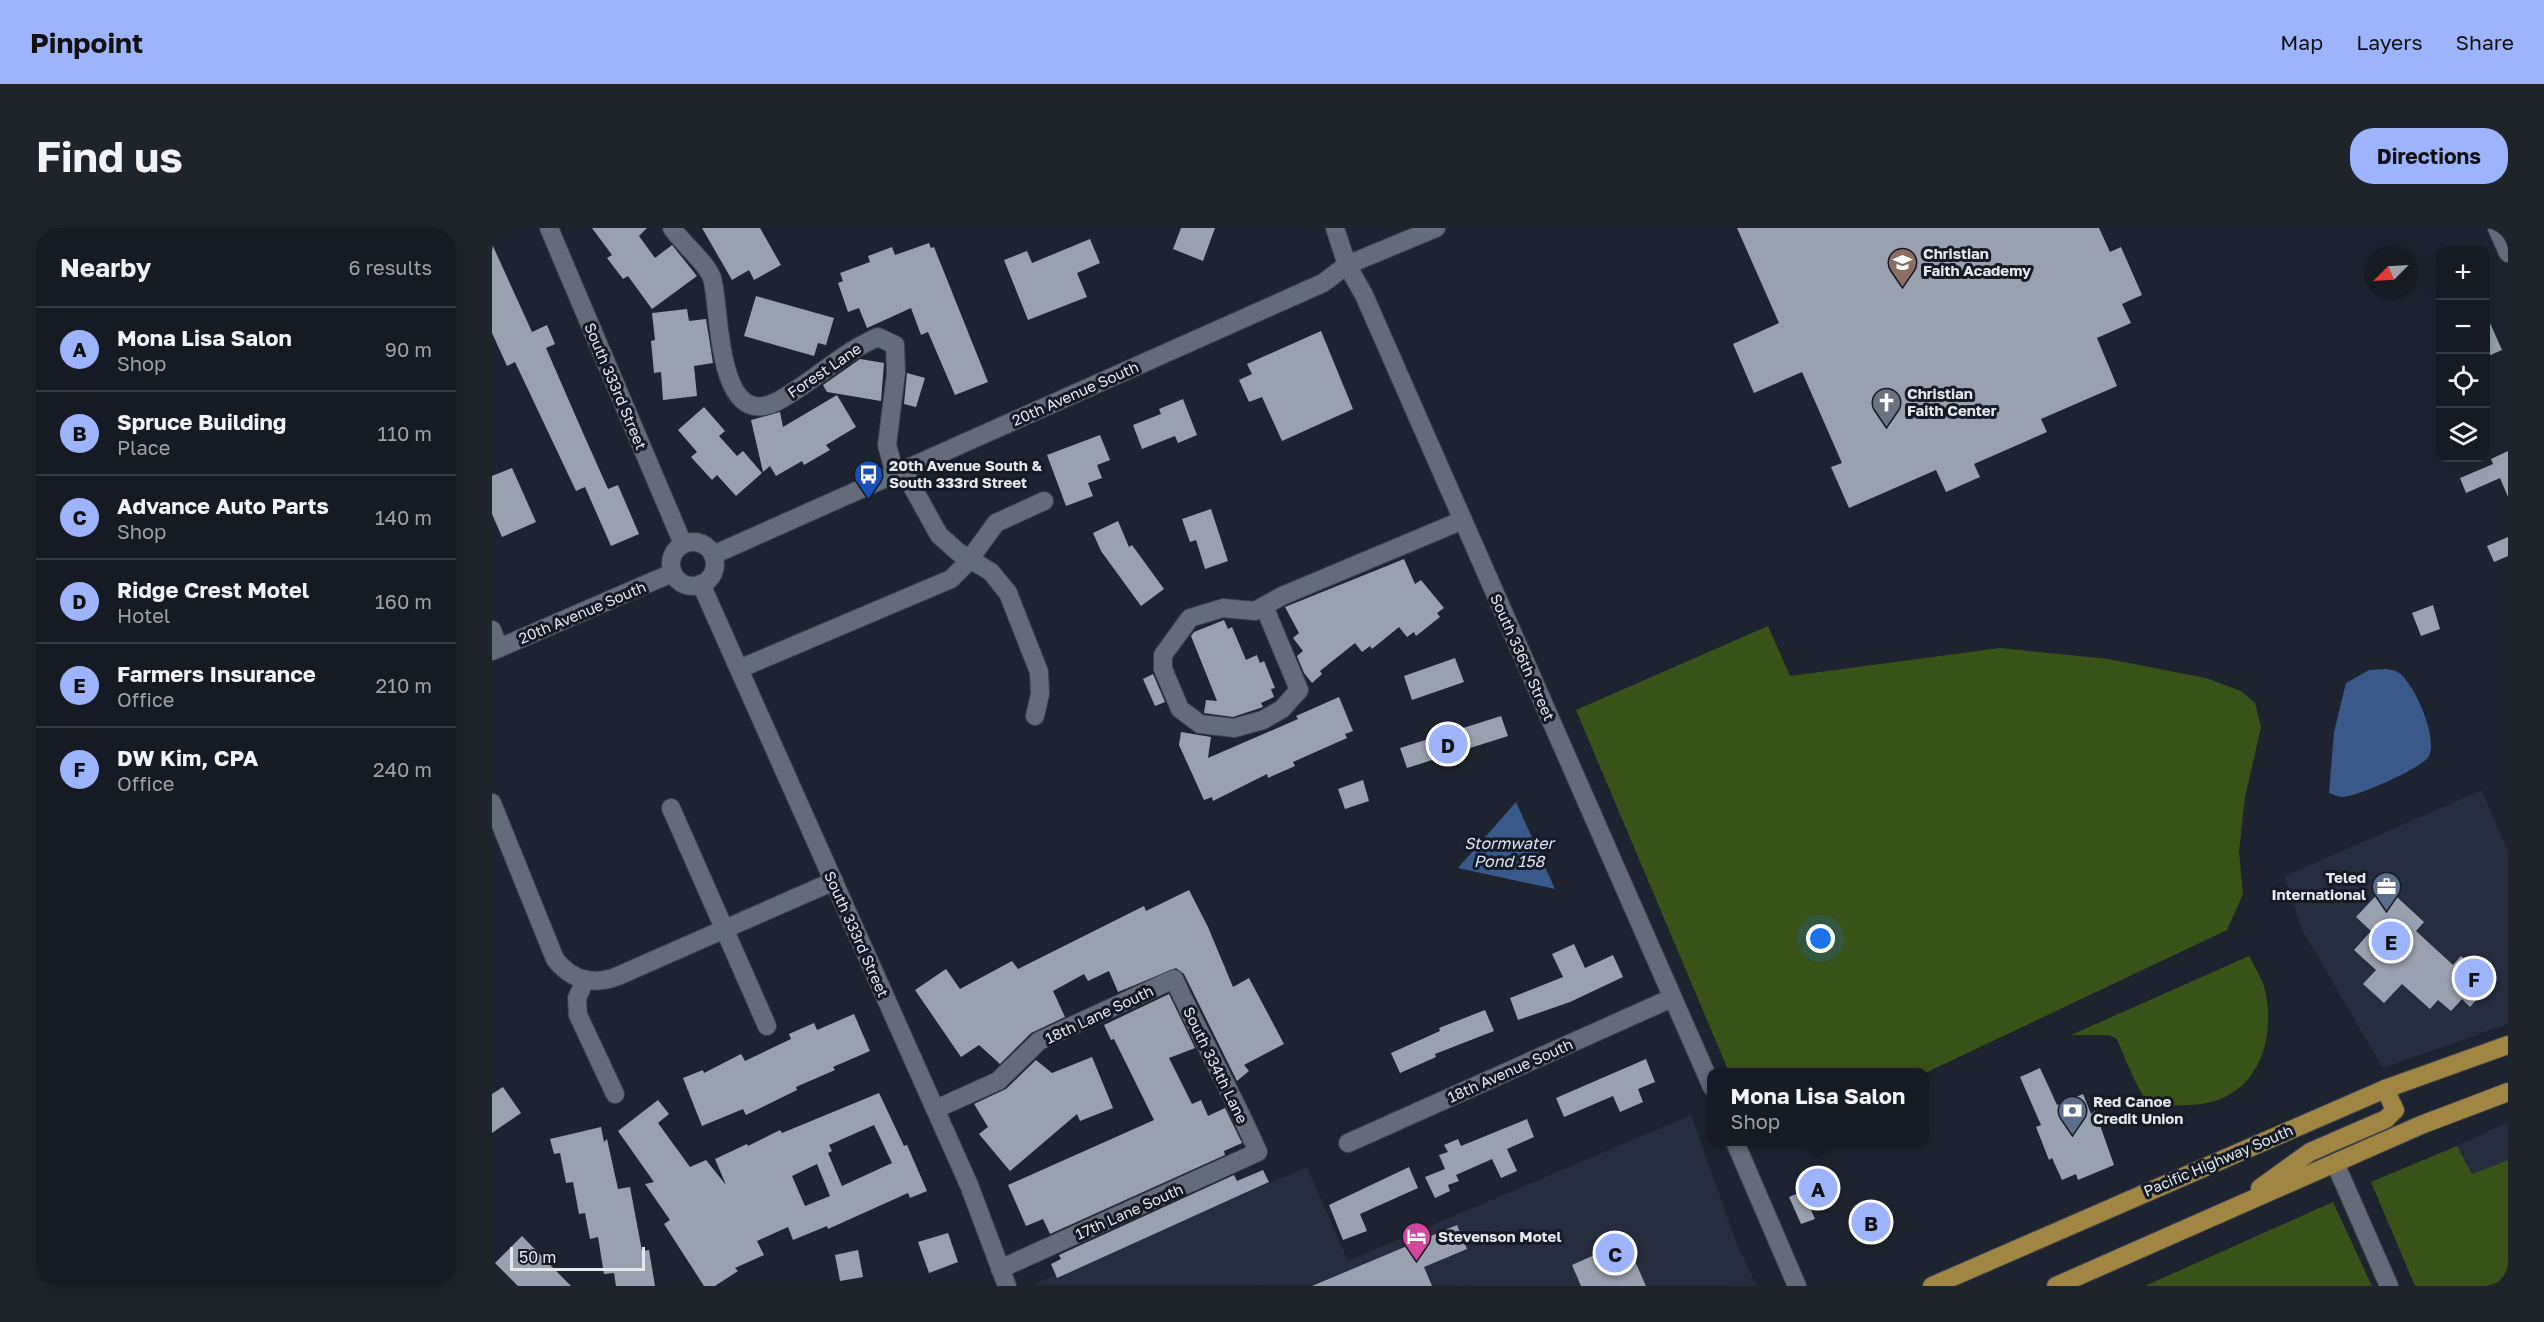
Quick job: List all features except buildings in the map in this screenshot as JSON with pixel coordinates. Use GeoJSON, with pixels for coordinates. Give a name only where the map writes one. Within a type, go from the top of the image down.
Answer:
{"type":"FeatureCollection","features":[{"type":"Feature","properties":{"kind":"main road","name":"Pacific Highway South"},"geometry":{"type":"LineString","coordinates":[[1932,1286],[2385,1089],[2508,1046]]}},
{"type":"Feature","properties":{"kind":"main road"},"geometry":{"type":"LineString","coordinates":[[2229,1210],[2310,1152],[2386,1119],[2395,1110],[2385,1089]]}},
{"type":"Feature","properties":{"kind":"main road"},"geometry":{"type":"LineString","coordinates":[[2056,1286],[2421,1125],[2508,1092]]}},
{"type":"Feature","properties":{"kind":"street","name":"South 333rd Street"},"geometry":{"type":"LineString","coordinates":[[549,228],[684,544]]}},
{"type":"Feature","properties":{"kind":"street","name":"Forest Lane"},"geometry":{"type":"LineString","coordinates":[[672,228],[712,276],[724,363],[731,387],[740,399],[756,405],[776,402],[856,346],[878,337],[895,345],[896,373],[887,445],[899,472]]}},
{"type":"Feature","properties":{"kind":"street","name":"South 336th Street"},"geometry":{"type":"LineString","coordinates":[[1335,228],[1347,265],[1364,295],[1707,1076]]}},
{"type":"Feature","properties":{"kind":"street","name":"20th Avenue South"},"geometry":{"type":"LineString","coordinates":[[713,555],[1323,283],[1347,265],[1436,228]]}},
{"type":"Feature","properties":{"kind":"street"},"geometry":{"type":"LineString","coordinates":[[2497,228],[2508,253]]}},
{"type":"Feature","properties":{"kind":"street"},"geometry":{"type":"LineString","coordinates":[[899,472],[939,535],[952,548],[991,572],[1008,593],[1032,651],[1040,683],[1035,716]]}},
{"type":"Feature","properties":{"kind":"street"},"geometry":{"type":"LineString","coordinates":[[739,669],[943,583],[960,572],[996,523],[1044,501]]}},
{"type":"Feature","properties":{"kind":"street"},"geometry":{"type":"LineString","coordinates":[[1264,606],[1299,690],[1282,709],[1263,720],[1234,728],[1200,724],[1180,709],[1163,669],[1163,655],[1190,618],[1223,608],[1255,611],[1264,606],[1282,596],[1462,520]]}},
{"type":"Feature","properties":{"kind":"street"},"geometry":{"type":"LineString","coordinates":[[695,542],[702,544],[713,555],[714,570],[711,577],[701,584],[690,586],[683,584],[672,573],[672,558],[684,544],[695,542]]}},
{"type":"Feature","properties":{"kind":"street","name":"20th Avenue South"},"geometry":{"type":"LineString","coordinates":[[496,649],[672,573]]}},
{"type":"Feature","properties":{"kind":"street","name":"South 333rd Street"},"geometry":{"type":"LineString","coordinates":[[701,584],[936,1109],[969,1185],[1004,1277]]}},
{"type":"Feature","properties":{"kind":"street"},"geometry":{"type":"LineString","coordinates":[[492,630],[496,649]]}},
{"type":"Feature","properties":{"kind":"street"},"geometry":{"type":"LineString","coordinates":[[492,803],[555,958],[567,972],[585,981],[607,980],[834,882]]}},
{"type":"Feature","properties":{"kind":"street"},"geometry":{"type":"LineString","coordinates":[[671,808],[767,1026]]}},
{"type":"Feature","properties":{"kind":"street","name":"18th Lane South"},"geometry":{"type":"LineString","coordinates":[[936,1109],[998,1080],[1039,1041],[1174,979]]}},
{"type":"Feature","properties":{"kind":"street","name":"South 334th Lane"},"geometry":{"type":"LineString","coordinates":[[1174,979],[1205,1047],[1231,1091],[1258,1152]]}},
{"type":"Feature","properties":{"kind":"street"},"geometry":{"type":"LineString","coordinates":[[585,981],[577,998],[578,1015],[615,1094]]}},
{"type":"Feature","properties":{"kind":"street","name":"18th Avenue South"},"geometry":{"type":"LineString","coordinates":[[1348,1143],[1672,998]]}},
{"type":"Feature","properties":{"kind":"street"},"geometry":{"type":"LineString","coordinates":[[1737,1146],[1797,1286]]}},
{"type":"Feature","properties":{"kind":"street","name":"17th Lane South"},"geometry":{"type":"LineString","coordinates":[[1004,1277],[1258,1152]]}},
{"type":"Feature","properties":{"kind":"street"},"geometry":{"type":"LineString","coordinates":[[2335,1163],[2389,1286]]}},
{"type":"Feature","properties":{"kind":"shaded area"},"geometry":{"type":"Polygon","coordinates":[[[2482,790],[2508,852],[2508,1024],[2383,1068],[2302,930],[2284,876],[2482,790]]]}},
{"type":"Feature","properties":{"kind":"shaded area"},"geometry":{"type":"Polygon","coordinates":[[[1691,1115],[1738,1247],[1757,1286],[1032,1285],[1307,1167],[1348,1261],[1691,1115]]]}},
{"type":"Feature","properties":{"kind":"shaded area"},"geometry":{"type":"Polygon","coordinates":[[[2508,1122],[2508,1160],[2472,1174],[2457,1146],[2508,1122]]]}},
{"type":"Feature","properties":{"kind":"green space"},"geometry":{"type":"Polygon","coordinates":[[[1768,626],[1790,676],[2000,648],[2108,659],[2206,678],[2241,691],[2255,703],[2261,727],[2245,797],[2239,851],[2243,894],[2227,930],[1929,1071],[1929,1068],[1727,1068],[1576,710],[1768,626]]]}},
{"type":"Feature","properties":{"kind":"green space"},"geometry":{"type":"Polygon","coordinates":[[[2249,956],[2265,989],[2268,1015],[2267,1035],[2254,1071],[2243,1085],[2227,1096],[2209,1103],[2156,1105],[2147,1100],[2140,1090],[2117,1039],[2109,1035],[2071,1035],[2249,956]]]}},
{"type":"Feature","properties":{"kind":"green space"},"geometry":{"type":"Polygon","coordinates":[[[2457,1146],[2472,1174],[2508,1160],[2508,1286],[2415,1286],[2371,1182],[2457,1146]]]}},
{"type":"Feature","properties":{"kind":"green space"},"geometry":{"type":"Polygon","coordinates":[[[2333,1202],[2372,1286],[2145,1286],[2333,1202]]]}},
{"type":"Feature","properties":{"kind":"water"},"geometry":{"type":"Polygon","coordinates":[[[2386,669],[2399,673],[2418,699],[2428,725],[2431,748],[2429,756],[2403,774],[2361,792],[2342,797],[2329,793],[2334,732],[2346,683],[2369,670],[2386,669]]]}},
{"type":"Feature","properties":{"kind":"water","name":"Stormwater Pond 158"},"geometry":{"type":"Polygon","coordinates":[[[1516,802],[1555,889],[1458,868],[1516,802]]]}},
{"type":"Feature","properties":{"kind":"place","name":"Christian Faith Academy"},"geometry":{"type":"Point","coordinates":[1902,288]}},
{"type":"Feature","properties":{"kind":"place","name":"Christian Faith Center"},"geometry":{"type":"Point","coordinates":[1886,428]}},
{"type":"Feature","properties":{"kind":"place","name":"20th Avenue South & South 333rd Street"},"geometry":{"type":"Point","coordinates":[868,500]}},
{"type":"Feature","properties":{"kind":"place","name":"Ridge Crest Motel"},"geometry":{"type":"Point","coordinates":[1448,744]}},
{"type":"Feature","properties":{"kind":"place","name":"Teled International"},"geometry":{"type":"Point","coordinates":[2387,912]}},
{"type":"Feature","properties":{"kind":"place","name":"Farmers Insurance"},"geometry":{"type":"Point","coordinates":[2391,941]}},
{"type":"Feature","properties":{"kind":"place","name":"DW Kim, CPA"},"geometry":{"type":"Point","coordinates":[2474,978]}},
{"type":"Feature","properties":{"kind":"place","name":"Red Canoe Credit Union"},"geometry":{"type":"Point","coordinates":[2072,1136]}},
{"type":"Feature","properties":{"kind":"place","name":"Mona Lisa Salon"},"geometry":{"type":"Point","coordinates":[1818,1188]}},
{"type":"Feature","properties":{"kind":"place","name":"Spruce Building"},"geometry":{"type":"Point","coordinates":[1871,1222]}},
{"type":"Feature","properties":{"kind":"place","name":"Advance Auto Parts"},"geometry":{"type":"Point","coordinates":[1615,1253]}},
{"type":"Feature","properties":{"kind":"place","name":"Stevenson Motel"},"geometry":{"type":"Point","coordinates":[1417,1262]}}]}
